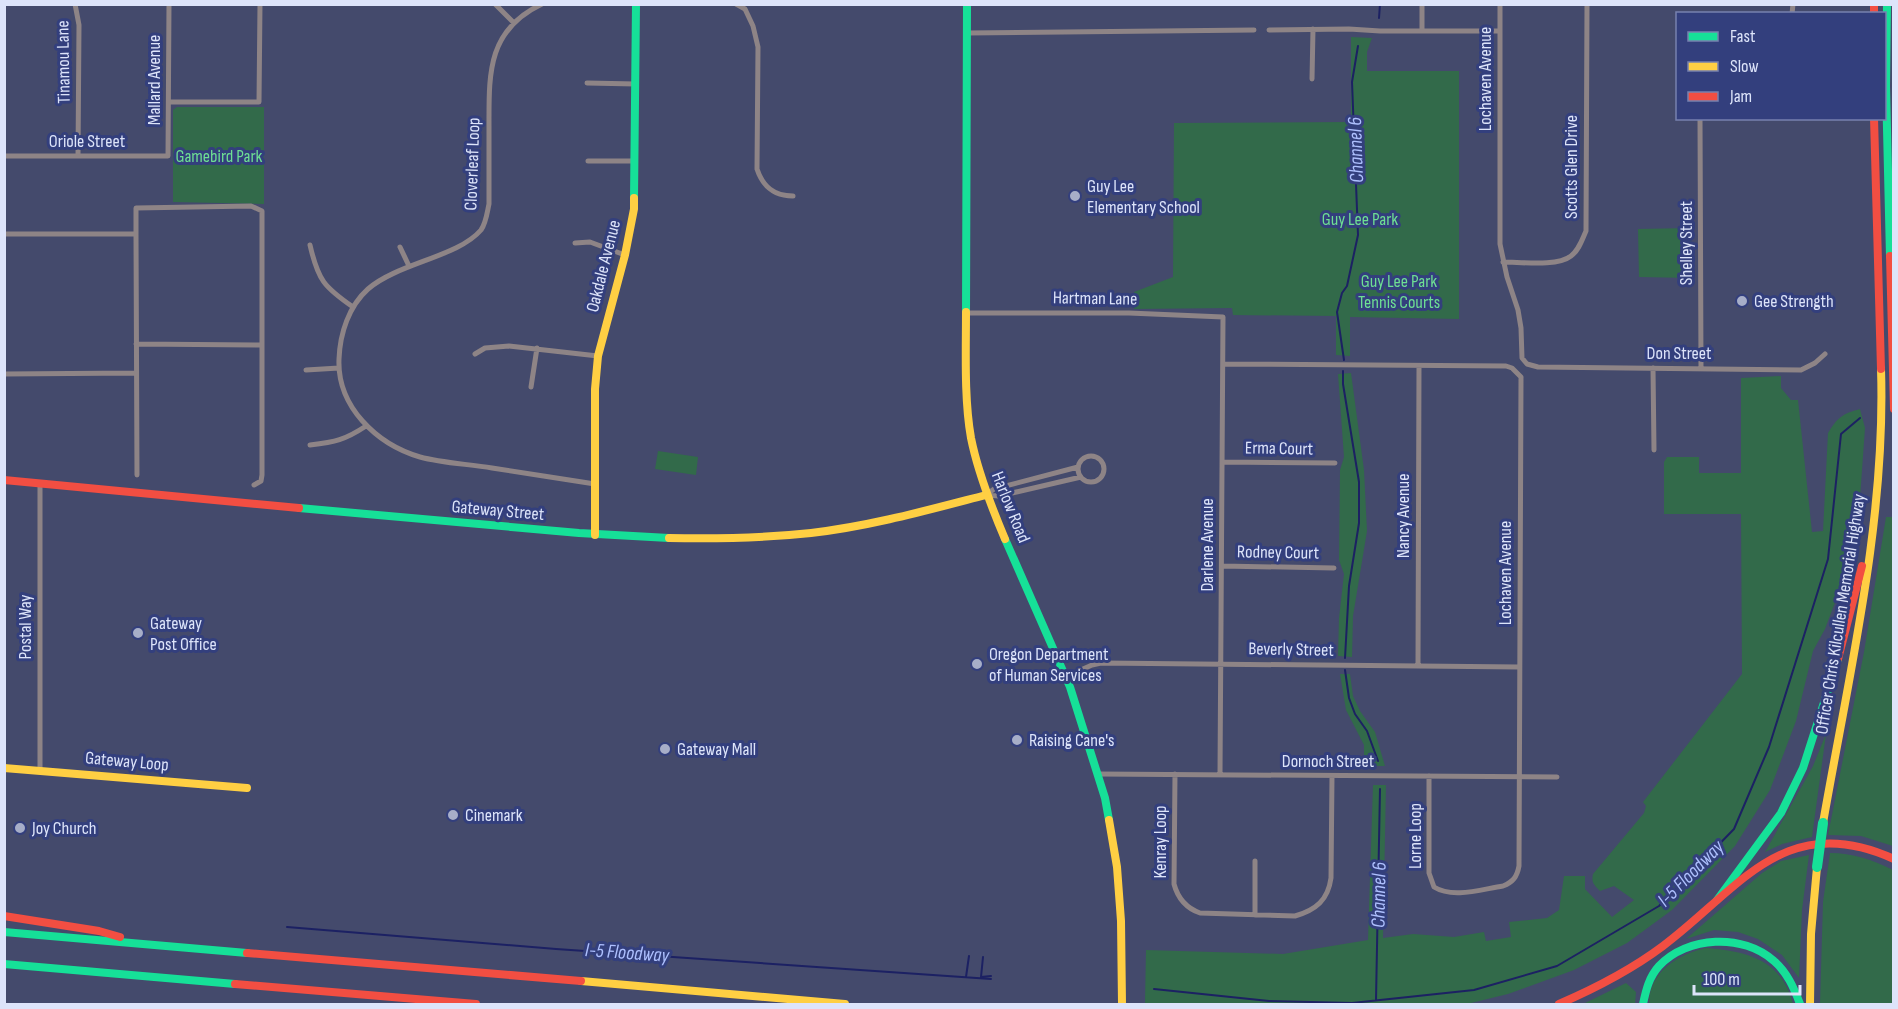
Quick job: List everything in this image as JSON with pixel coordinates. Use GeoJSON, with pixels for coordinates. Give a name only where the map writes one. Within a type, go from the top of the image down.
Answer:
{"type":"FeatureCollection","features":[{"type":"Feature","properties":{"kind":"main road","name":"Oakdale Avenue"},"geometry":{"type":"LineString","coordinates":[[595,535],[598,356],[625,255],[634,209],[636,4]]}},
{"type":"Feature","properties":{"kind":"main road","name":"Harlow Road"},"geometry":{"type":"LineString","coordinates":[[967,4],[966,383],[969,418],[975,455],[986,495],[1065,677],[1098,774],[1110,821],[1117,867],[1121,921],[1122,1005]]}},
{"type":"Feature","properties":{"kind":"main road"},"geometry":{"type":"LineString","coordinates":[[1887,4],[1886,97],[1893,409]]}},
{"type":"Feature","properties":{"kind":"main road","name":"Officer Chris Kilcullen Memorial Highway"},"geometry":{"type":"LineString","coordinates":[[1810,1005],[1811,945],[1817,867],[1865,585],[1876,498],[1882,396],[1874,120]]}},
{"type":"Feature","properties":{"kind":"main road","name":"Gateway Street"},"geometry":{"type":"LineString","coordinates":[[4,480],[595,535],[700,540],[788,535],[867,524],[986,495]]}},
{"type":"Feature","properties":{"kind":"main road"},"geometry":{"type":"LineString","coordinates":[[1717,900],[1781,813],[1803,768],[1833,677],[1861,570],[1876,498]]}},
{"type":"Feature","properties":{"kind":"main road","name":"Gateway Loop"},"geometry":{"type":"LineString","coordinates":[[4,768],[247,788]]}},
{"type":"Feature","properties":{"kind":"main road"},"geometry":{"type":"LineString","coordinates":[[1559,1005],[1613,978],[1644,959],[1760,865],[1779,855],[1820,844],[1867,848],[1893,858]]}},
{"type":"Feature","properties":{"kind":"main road"},"geometry":{"type":"LineString","coordinates":[[4,916],[99,932],[153,945]]}},
{"type":"Feature","properties":{"kind":"main road"},"geometry":{"type":"LineString","coordinates":[[4,932],[845,1005]]}},
{"type":"Feature","properties":{"kind":"main road"},"geometry":{"type":"LineString","coordinates":[[1643,1005],[1646,988],[1661,964],[1695,944],[1720,941],[1745,945],[1769,957],[1787,974],[1800,1005]]}},
{"type":"Feature","properties":{"kind":"main road"},"geometry":{"type":"LineString","coordinates":[[4,964],[476,1005]]}},
{"type":"Feature","properties":{"kind":"street","name":"Tinamou Lane"},"geometry":{"type":"LineString","coordinates":[[75,4],[79,25],[78,156]]}},
{"type":"Feature","properties":{"kind":"street","name":"Mallard Avenue"},"geometry":{"type":"LineString","coordinates":[[168,156],[169,4]]}},
{"type":"Feature","properties":{"kind":"street"},"geometry":{"type":"LineString","coordinates":[[170,102],[259,102],[260,4]]}},
{"type":"Feature","properties":{"kind":"street"},"geometry":{"type":"LineString","coordinates":[[495,4],[514,23]]}},
{"type":"Feature","properties":{"kind":"street","name":"Cloverleaf Loop"},"geometry":{"type":"LineString","coordinates":[[542,4],[514,23],[500,42],[492,61],[489,82],[489,204],[482,229],[463,244],[409,266],[369,289],[353,307],[345,325],[340,345],[339,368],[344,391],[353,410],[366,426],[386,442],[419,457],[595,484]]}},
{"type":"Feature","properties":{"kind":"street"},"geometry":{"type":"LineString","coordinates":[[736,4],[745,9],[753,26],[758,47],[758,169],[761,180],[771,191],[782,196],[793,196]]}},
{"type":"Feature","properties":{"kind":"street"},"geometry":{"type":"LineString","coordinates":[[1422,4],[1422,31]]}},
{"type":"Feature","properties":{"kind":"street","name":"Lochaven Avenue"},"geometry":{"type":"LineString","coordinates":[[1500,4],[1500,244],[1503,262],[1518,310],[1522,358],[1527,364]]}},
{"type":"Feature","properties":{"kind":"street","name":"Scotts Glen Drive"},"geometry":{"type":"LineString","coordinates":[[1503,262],[1563,261],[1572,256],[1580,247],[1586,231],[1587,4]]}},
{"type":"Feature","properties":{"kind":"street"},"geometry":{"type":"LineString","coordinates":[[1312,79],[1313,29]]}},
{"type":"Feature","properties":{"kind":"street"},"geometry":{"type":"LineString","coordinates":[[967,33],[1254,30]]}},
{"type":"Feature","properties":{"kind":"street"},"geometry":{"type":"LineString","coordinates":[[1269,30],[1500,31]]}},
{"type":"Feature","properties":{"kind":"street"},"geometry":{"type":"LineString","coordinates":[[587,83],[636,84]]}},
{"type":"Feature","properties":{"kind":"street","name":"Shelley Street"},"geometry":{"type":"LineString","coordinates":[[1700,120],[1701,368]]}},
{"type":"Feature","properties":{"kind":"street","name":"Oriole Street"},"geometry":{"type":"LineString","coordinates":[[4,156],[168,156]]}},
{"type":"Feature","properties":{"kind":"street"},"geometry":{"type":"LineString","coordinates":[[588,161],[635,161]]}},
{"type":"Feature","properties":{"kind":"street"},"geometry":{"type":"LineString","coordinates":[[136,475],[136,208],[250,206],[262,211],[262,475],[261,481],[254,485]]}},
{"type":"Feature","properties":{"kind":"street"},"geometry":{"type":"LineString","coordinates":[[4,234],[136,234]]}},
{"type":"Feature","properties":{"kind":"street"},"geometry":{"type":"LineString","coordinates":[[574,243],[590,242],[625,255]]}},
{"type":"Feature","properties":{"kind":"street"},"geometry":{"type":"LineString","coordinates":[[310,245],[321,279],[333,293],[353,307]]}},
{"type":"Feature","properties":{"kind":"street"},"geometry":{"type":"LineString","coordinates":[[400,247],[409,266]]}},
{"type":"Feature","properties":{"kind":"street","name":"Hartman Lane"},"geometry":{"type":"LineString","coordinates":[[966,313],[1129,313],[1223,317]]}},
{"type":"Feature","properties":{"kind":"street","name":"Darlene Avenue"},"geometry":{"type":"LineString","coordinates":[[1220,774],[1223,317]]}},
{"type":"Feature","properties":{"kind":"street"},"geometry":{"type":"LineString","coordinates":[[136,344],[262,345]]}},
{"type":"Feature","properties":{"kind":"street"},"geometry":{"type":"LineString","coordinates":[[475,354],[485,348],[509,346],[598,356]]}},
{"type":"Feature","properties":{"kind":"street"},"geometry":{"type":"LineString","coordinates":[[531,387],[537,348]]}},
{"type":"Feature","properties":{"kind":"street","name":"Don Street"},"geometry":{"type":"LineString","coordinates":[[1527,364],[1538,368],[1801,370],[1815,363],[1825,354]]}},
{"type":"Feature","properties":{"kind":"street"},"geometry":{"type":"LineString","coordinates":[[1223,364],[1419,366]]}},
{"type":"Feature","properties":{"kind":"street","name":"Lochaven Avenue"},"geometry":{"type":"LineString","coordinates":[[1419,366],[1506,366],[1512,368],[1521,377],[1520,776]]}},
{"type":"Feature","properties":{"kind":"street","name":"Nancy Avenue"},"geometry":{"type":"LineString","coordinates":[[1418,665],[1419,366]]}},
{"type":"Feature","properties":{"kind":"street"},"geometry":{"type":"LineString","coordinates":[[306,370],[339,368]]}},
{"type":"Feature","properties":{"kind":"street"},"geometry":{"type":"LineString","coordinates":[[1653,368],[1654,450]]}},
{"type":"Feature","properties":{"kind":"street"},"geometry":{"type":"LineString","coordinates":[[4,374],[136,373]]}},
{"type":"Feature","properties":{"kind":"street"},"geometry":{"type":"LineString","coordinates":[[310,445],[340,441],[366,426]]}},
{"type":"Feature","properties":{"kind":"street"},"geometry":{"type":"LineString","coordinates":[[1094,456],[1102,461],[1104,466],[1099,480],[1089,482],[1081,477],[1078,467],[1084,458],[1094,456]]}},
{"type":"Feature","properties":{"kind":"street","name":"Erma Court"},"geometry":{"type":"LineString","coordinates":[[1223,462],[1335,464]]}},
{"type":"Feature","properties":{"kind":"street","name":"Gateway Street"},"geometry":{"type":"LineString","coordinates":[[986,495],[994,489],[1078,467]]}},
{"type":"Feature","properties":{"kind":"street","name":"Gateway Street"},"geometry":{"type":"LineString","coordinates":[[986,495],[999,496],[1081,477]]}},
{"type":"Feature","properties":{"kind":"street","name":"Postal Way"},"geometry":{"type":"LineString","coordinates":[[40,483],[40,770]]}},
{"type":"Feature","properties":{"kind":"street","name":"Rodney Court"},"geometry":{"type":"LineString","coordinates":[[1222,566],[1334,568]]}},
{"type":"Feature","properties":{"kind":"street","name":"Beverly Street"},"geometry":{"type":"LineString","coordinates":[[1065,677],[1101,663],[1520,667]]}},
{"type":"Feature","properties":{"kind":"street","name":"Dornoch Street"},"geometry":{"type":"LineString","coordinates":[[1098,774],[1557,777]]}},
{"type":"Feature","properties":{"kind":"street","name":"Kenray Loop"},"geometry":{"type":"LineString","coordinates":[[1175,774],[1174,885],[1177,895],[1191,910],[1200,913],[1295,916],[1307,913],[1316,907],[1329,889],[1332,776]]}},
{"type":"Feature","properties":{"kind":"street","name":"Lorne Loop"},"geometry":{"type":"LineString","coordinates":[[1429,776],[1429,873],[1434,887],[1447,893],[1503,886],[1514,880],[1518,874],[1520,776]]}},
{"type":"Feature","properties":{"kind":"street"},"geometry":{"type":"LineString","coordinates":[[1255,861],[1255,915]]}},
{"type":"Feature","properties":{"kind":"green space","name":"Guy Lee Park"},"geometry":{"type":"Polygon","coordinates":[[[1351,37],[1372,38],[1367,52],[1367,71],[1459,71],[1459,319],[1350,317],[1350,356],[1336,355],[1336,316],[1233,315],[1232,308],[1134,309],[1134,292],[1173,277],[1174,123],[1351,122],[1351,37]]]}},
{"type":"Feature","properties":{"kind":"green space","name":"Gamebird Park"},"geometry":{"type":"Polygon","coordinates":[[[177,107],[264,107],[264,204],[173,202],[173,110],[177,107]]]}},
{"type":"Feature","properties":{"kind":"green space"},"geometry":{"type":"Polygon","coordinates":[[[1691,228],[1691,278],[1639,277],[1638,229],[1691,228]]]}},
{"type":"Feature","properties":{"kind":"green space"},"geometry":{"type":"Polygon","coordinates":[[[1351,373],[1364,470],[1367,531],[1353,616],[1352,657],[1338,656],[1344,574],[1339,560],[1340,470],[1344,457],[1338,374],[1351,373]]]}},
{"type":"Feature","properties":{"kind":"green space"},"geometry":{"type":"Polygon","coordinates":[[[1781,376],[1781,388],[1791,400],[1798,400],[1812,532],[1823,531],[1828,433],[1841,417],[1860,409],[1865,428],[1860,498],[1848,568],[1825,629],[1813,651],[1796,721],[1770,790],[1735,846],[1672,910],[1627,943],[1574,970],[1508,994],[1467,1004],[1145,1003],[1146,950],[1283,954],[1368,940],[1373,785],[1386,785],[1383,938],[1413,934],[1454,937],[1484,932],[1486,941],[1511,937],[1509,922],[1547,918],[1559,910],[1564,876],[1585,876],[1585,889],[1612,917],[1634,900],[1614,886],[1600,891],[1592,879],[1593,874],[1644,813],[1646,806],[1643,802],[1742,674],[1741,514],[1664,514],[1664,462],[1667,457],[1699,457],[1699,473],[1741,473],[1741,378],[1781,376]]]}},
{"type":"Feature","properties":{"kind":"green space"},"geometry":{"type":"Polygon","coordinates":[[[658,451],[698,457],[696,475],[655,469],[658,451]]]}},
{"type":"Feature","properties":{"kind":"green space"},"geometry":{"type":"Polygon","coordinates":[[[1886,517],[1892,517],[1894,528],[1893,846],[1861,836],[1828,835],[1864,652],[1886,517]]]}},
{"type":"Feature","properties":{"kind":"green space"},"geometry":{"type":"Polygon","coordinates":[[[1340,674],[1350,674],[1353,696],[1360,711],[1375,732],[1385,766],[1364,766],[1364,745],[1346,710],[1340,674]]]}},
{"type":"Feature","properties":{"kind":"green space"},"geometry":{"type":"Polygon","coordinates":[[[1826,734],[1812,837],[1782,844],[1765,852],[1813,766],[1826,734]]]}},
{"type":"Feature","properties":{"kind":"green space"},"geometry":{"type":"Polygon","coordinates":[[[1830,853],[1863,858],[1893,870],[1893,1004],[1820,1004],[1823,902],[1830,853]]]}},
{"type":"Feature","properties":{"kind":"green space"},"geometry":{"type":"Polygon","coordinates":[[[1809,855],[1802,910],[1799,978],[1782,955],[1758,939],[1738,932],[1714,930],[1686,939],[1762,873],[1781,861],[1809,855]]]}},
{"type":"Feature","properties":{"kind":"green space"},"geometry":{"type":"Polygon","coordinates":[[[1706,948],[1749,955],[1761,961],[1781,977],[1793,1004],[1649,1004],[1654,983],[1667,966],[1685,955],[1706,948]]]}},
{"type":"Feature","properties":{"kind":"green space"},"geometry":{"type":"Polygon","coordinates":[[[1626,983],[1636,992],[1635,1004],[1583,1004],[1626,983]]]}},
{"type":"Feature","properties":{"kind":"waterway","name":"Channel 6"},"geometry":{"type":"LineString","coordinates":[[1379,18],[1380,4]]}},
{"type":"Feature","properties":{"kind":"waterway","name":"Channel 6"},"geometry":{"type":"LineString","coordinates":[[1344,360],[1337,312],[1342,293],[1347,286],[1358,235],[1352,82],[1358,46]]}},
{"type":"Feature","properties":{"kind":"waterway","name":"Channel 6"},"geometry":{"type":"LineString","coordinates":[[1343,371],[1343,384],[1359,482],[1359,523],[1349,586],[1345,658]]}},
{"type":"Feature","properties":{"kind":"waterway","name":"I-5 Floodway"},"geometry":{"type":"LineString","coordinates":[[1154,989],[1269,1001],[1352,1003],[1474,990],[1557,966],[1659,906],[1734,829],[1769,747],[1828,559],[1841,434],[1860,418]]}},
{"type":"Feature","properties":{"kind":"waterway","name":"Channel 6"},"geometry":{"type":"LineString","coordinates":[[1345,670],[1349,698],[1355,714],[1367,731],[1378,761]]}},
{"type":"Feature","properties":{"kind":"waterway","name":"Channel 6"},"geometry":{"type":"LineString","coordinates":[[1376,1000],[1380,789]]}},
{"type":"Feature","properties":{"kind":"waterway","name":"I-5 Floodway"},"geometry":{"type":"LineString","coordinates":[[287,927],[556,949],[991,979]]}},
{"type":"Feature","properties":{"kind":"waterway","name":"I-5 Floodway"},"geometry":{"type":"LineString","coordinates":[[966,977],[969,956]]}},
{"type":"Feature","properties":{"kind":"waterway","name":"I-5 Floodway"},"geometry":{"type":"LineString","coordinates":[[983,957],[981,977],[991,976]]}},
{"type":"Feature","properties":{"kind":"traffic: fast"},"geometry":{"type":"LineString","coordinates":[[634,198],[636,4]]}},
{"type":"Feature","properties":{"kind":"traffic: fast"},"geometry":{"type":"LineString","coordinates":[[966,312],[967,4]]}},
{"type":"Feature","properties":{"kind":"traffic: fast"},"geometry":{"type":"LineString","coordinates":[[1887,4],[1886,86],[1890,256]]}},
{"type":"Feature","properties":{"kind":"traffic: fast"},"geometry":{"type":"LineString","coordinates":[[299,508],[579,533],[669,538]]}},
{"type":"Feature","properties":{"kind":"traffic: fast"},"geometry":{"type":"LineString","coordinates":[[1005,539],[1070,687],[1105,798],[1109,820]]}},
{"type":"Feature","properties":{"kind":"traffic: fast"},"geometry":{"type":"LineString","coordinates":[[1717,900],[1781,813],[1803,768],[1838,659]]}},
{"type":"Feature","properties":{"kind":"traffic: fast"},"geometry":{"type":"LineString","coordinates":[[1817,867],[1823,823]]}},
{"type":"Feature","properties":{"kind":"traffic: fast"},"geometry":{"type":"LineString","coordinates":[[4,932],[247,953]]}},
{"type":"Feature","properties":{"kind":"traffic: fast"},"geometry":{"type":"LineString","coordinates":[[1643,1004],[1650,979],[1659,966],[1684,949],[1715,942],[1731,942],[1747,946],[1774,961],[1793,986],[1800,1004]]}},
{"type":"Feature","properties":{"kind":"traffic: fast"},"geometry":{"type":"LineString","coordinates":[[4,964],[235,984]]}},
{"type":"Feature","properties":{"kind":"traffic: slow"},"geometry":{"type":"LineString","coordinates":[[595,535],[595,389],[598,356],[625,255],[634,198]]}},
{"type":"Feature","properties":{"kind":"traffic: slow"},"geometry":{"type":"LineString","coordinates":[[966,312],[966,391],[971,438],[985,489],[1005,539]]}},
{"type":"Feature","properties":{"kind":"traffic: slow"},"geometry":{"type":"LineString","coordinates":[[1823,823],[1864,597],[1872,540],[1878,483],[1881,369]]}},
{"type":"Feature","properties":{"kind":"traffic: slow"},"geometry":{"type":"LineString","coordinates":[[669,538],[758,537],[833,530],[899,517],[986,495]]}},
{"type":"Feature","properties":{"kind":"traffic: slow"},"geometry":{"type":"LineString","coordinates":[[4,768],[247,788]]}},
{"type":"Feature","properties":{"kind":"traffic: slow"},"geometry":{"type":"LineString","coordinates":[[1109,820],[1117,867],[1121,921],[1122,1004]]}},
{"type":"Feature","properties":{"kind":"traffic: slow"},"geometry":{"type":"LineString","coordinates":[[1810,1004],[1811,934],[1817,867]]}},
{"type":"Feature","properties":{"kind":"traffic: slow"},"geometry":{"type":"LineString","coordinates":[[581,981],[845,1004]]}},
{"type":"Feature","properties":{"kind":"traffic: jam"},"geometry":{"type":"LineString","coordinates":[[1874,4],[1874,12]]}},
{"type":"Feature","properties":{"kind":"traffic: jam"},"geometry":{"type":"LineString","coordinates":[[1874,120],[1881,369]]}},
{"type":"Feature","properties":{"kind":"traffic: jam"},"geometry":{"type":"LineString","coordinates":[[1890,256],[1894,409]]}},
{"type":"Feature","properties":{"kind":"traffic: jam"},"geometry":{"type":"LineString","coordinates":[[4,480],[299,508]]}},
{"type":"Feature","properties":{"kind":"traffic: jam"},"geometry":{"type":"LineString","coordinates":[[1838,659],[1862,566]]}},
{"type":"Feature","properties":{"kind":"traffic: jam"},"geometry":{"type":"LineString","coordinates":[[1559,1004],[1626,971],[1663,946],[1741,880],[1766,862],[1793,850],[1823,843],[1856,846],[1894,859]]}},
{"type":"Feature","properties":{"kind":"traffic: jam"},"geometry":{"type":"LineString","coordinates":[[4,916],[99,931],[120,937]]}},
{"type":"Feature","properties":{"kind":"traffic: jam"},"geometry":{"type":"LineString","coordinates":[[247,953],[581,981]]}},
{"type":"Feature","properties":{"kind":"traffic: jam"},"geometry":{"type":"LineString","coordinates":[[235,984],[476,1004]]}},
{"type":"Feature","properties":{"kind":"place","name":"Guy Lee Elementary School"},"geometry":{"type":"Point","coordinates":[1075,196]}},
{"type":"Feature","properties":{"kind":"place","name":"Gee Strength"},"geometry":{"type":"Point","coordinates":[1742,301]}},
{"type":"Feature","properties":{"kind":"place","name":"Gateway Post Office"},"geometry":{"type":"Point","coordinates":[138,633]}},
{"type":"Feature","properties":{"kind":"place","name":"Oregon Department of Human Services"},"geometry":{"type":"Point","coordinates":[977,664]}},
{"type":"Feature","properties":{"kind":"place","name":"Raising Cane's"},"geometry":{"type":"Point","coordinates":[1017,740]}},
{"type":"Feature","properties":{"kind":"place","name":"Gateway Mall"},"geometry":{"type":"Point","coordinates":[665,749]}},
{"type":"Feature","properties":{"kind":"place","name":"Cinemark"},"geometry":{"type":"Point","coordinates":[453,815]}},
{"type":"Feature","properties":{"kind":"place","name":"Joy Church"},"geometry":{"type":"Point","coordinates":[20,828]}},
{"type":"Feature","properties":{"kind":"park label","name":"Guy Lee Park Tennis Courts"},"geometry":{"type":"Point","coordinates":[1399,291]}}]}
